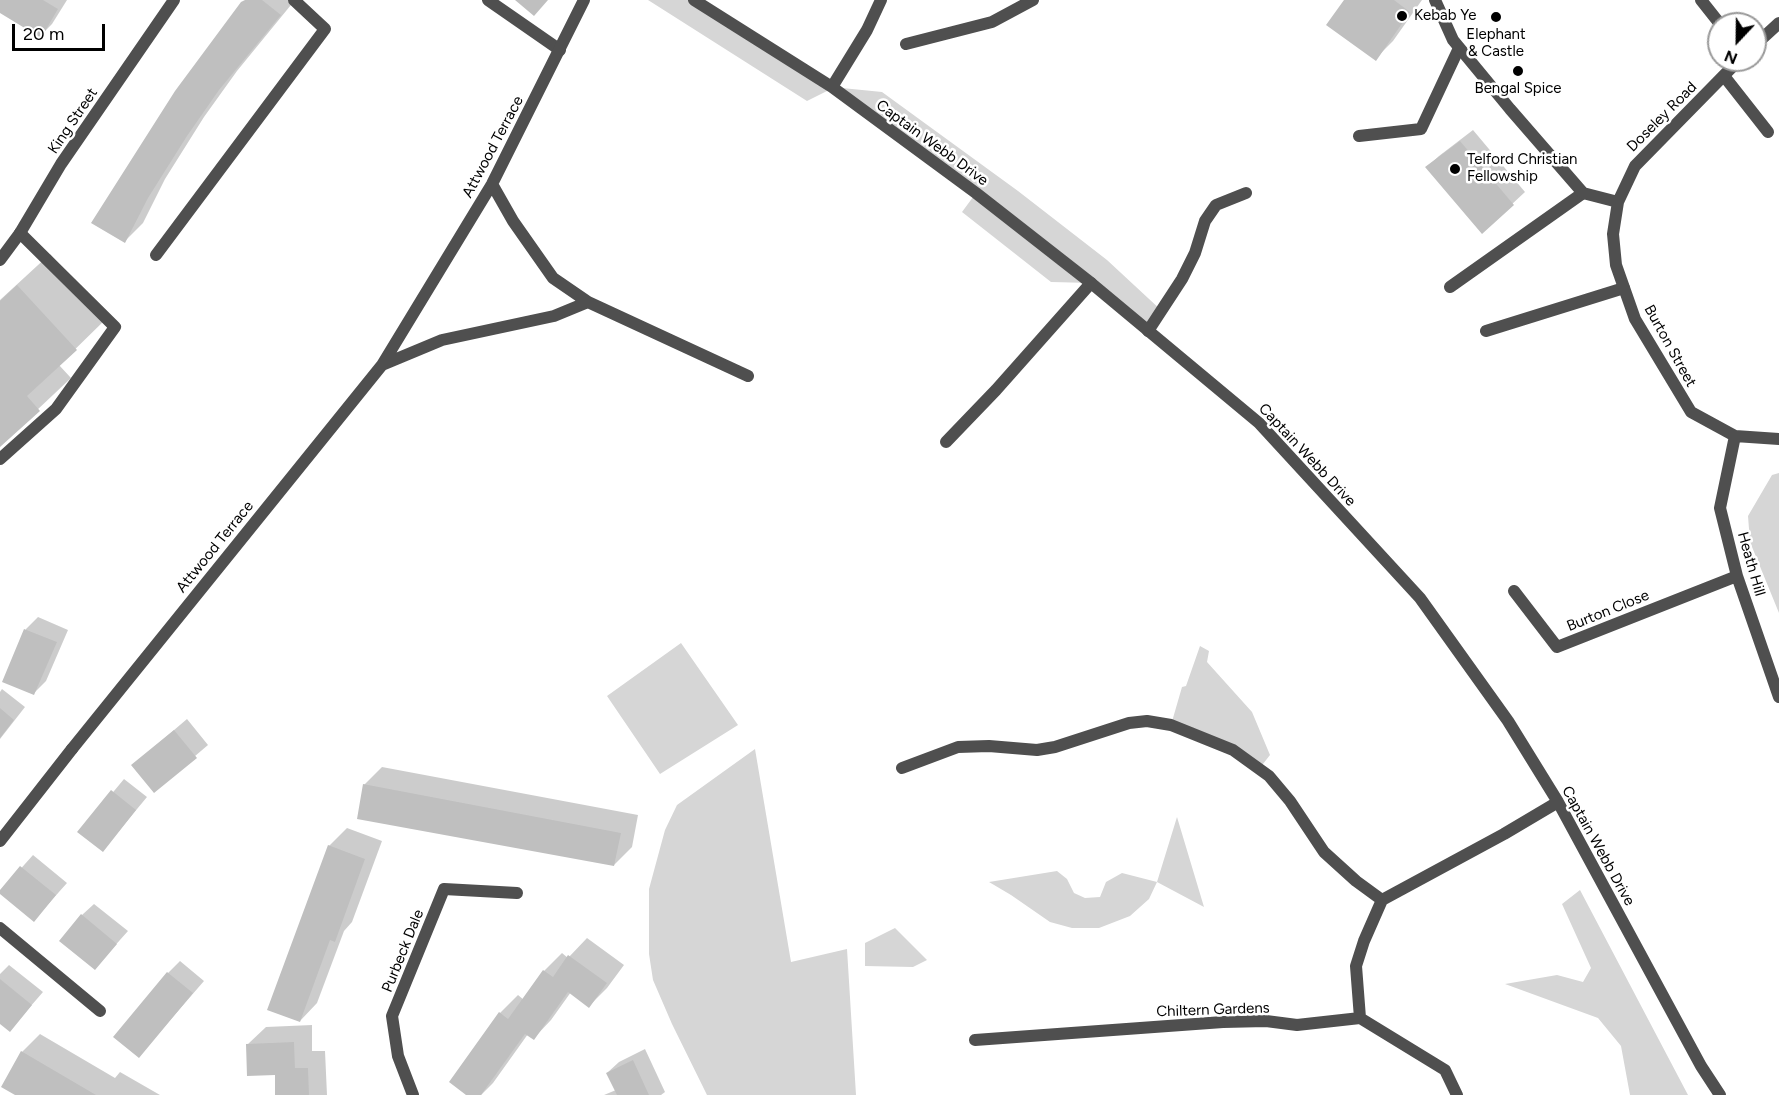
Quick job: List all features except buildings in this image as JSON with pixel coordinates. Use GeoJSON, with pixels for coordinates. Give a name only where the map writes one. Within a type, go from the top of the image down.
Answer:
{"type":"FeatureCollection","features":[{"type":"Feature","properties":{"kind":"street","name":"King Street"},"geometry":{"type":"LineString","coordinates":[[0,260],[20,233],[61,164],[174,0]]}},
{"type":"Feature","properties":{"kind":"street"},"geometry":{"type":"LineString","coordinates":[[156,255],[325,29],[294,0]]}},
{"type":"Feature","properties":{"kind":"street"},"geometry":{"type":"LineString","coordinates":[[488,0],[560,50]]}},
{"type":"Feature","properties":{"kind":"street","name":"Attwood Terrace"},"geometry":{"type":"LineString","coordinates":[[0,841],[382,364],[492,184],[584,0]]}},
{"type":"Feature","properties":{"kind":"street","name":"Captain Webb Drive"},"geometry":{"type":"LineString","coordinates":[[694,0],[832,87],[976,193],[1091,283],[1259,423],[1420,598],[1508,721],[1558,802],[1701,1066],[1720,1095]]}},
{"type":"Feature","properties":{"kind":"street"},"geometry":{"type":"LineString","coordinates":[[832,87],[867,30],[881,0]]}},
{"type":"Feature","properties":{"kind":"street"},"geometry":{"type":"LineString","coordinates":[[906,44],[992,21],[1033,0]]}},
{"type":"Feature","properties":{"kind":"street"},"geometry":{"type":"LineString","coordinates":[[1435,0],[1453,40],[1510,110],[1583,193],[1618,202]]}},
{"type":"Feature","properties":{"kind":"street"},"geometry":{"type":"LineString","coordinates":[[1701,0],[1710,12]]}},
{"type":"Feature","properties":{"kind":"street"},"geometry":{"type":"LineString","coordinates":[[1767,34],[1779,23]]}},
{"type":"Feature","properties":{"kind":"street"},"geometry":{"type":"LineString","coordinates":[[1359,136],[1421,129],[1460,48]]}},
{"type":"Feature","properties":{"kind":"street","name":"Doseley Road"},"geometry":{"type":"LineString","coordinates":[[1618,202],[1635,166],[1728,72]]}},
{"type":"Feature","properties":{"kind":"street"},"geometry":{"type":"LineString","coordinates":[[1724,76],[1768,132]]}},
{"type":"Feature","properties":{"kind":"street"},"geometry":{"type":"LineString","coordinates":[[492,184],[513,220],[553,278],[588,302],[748,376]]}},
{"type":"Feature","properties":{"kind":"street"},"geometry":{"type":"LineString","coordinates":[[1148,331],[1182,279],[1195,253],[1205,221],[1216,206],[1246,193]]}},
{"type":"Feature","properties":{"kind":"street"},"geometry":{"type":"LineString","coordinates":[[1450,287],[1583,193]]}},
{"type":"Feature","properties":{"kind":"street","name":"Burton Street"},"geometry":{"type":"LineString","coordinates":[[1618,202],[1613,234],[1616,265],[1635,319],[1691,412],[1735,436]]}},
{"type":"Feature","properties":{"kind":"street"},"geometry":{"type":"LineString","coordinates":[[0,459],[56,409],[115,327],[20,233]]}},
{"type":"Feature","properties":{"kind":"street"},"geometry":{"type":"LineString","coordinates":[[946,442],[996,390],[1091,283]]}},
{"type":"Feature","properties":{"kind":"street"},"geometry":{"type":"LineString","coordinates":[[1486,331],[1624,288]]}},
{"type":"Feature","properties":{"kind":"street","name":"Attwood Terrace"},"geometry":{"type":"LineString","coordinates":[[382,364],[442,340],[554,316],[588,302]]}},
{"type":"Feature","properties":{"kind":"street"},"geometry":{"type":"LineString","coordinates":[[1735,436],[1779,438]]}},
{"type":"Feature","properties":{"kind":"street","name":"Heath Hill"},"geometry":{"type":"LineString","coordinates":[[1735,436],[1720,508],[1737,576],[1779,698]]}},
{"type":"Feature","properties":{"kind":"street","name":"Burton Close"},"geometry":{"type":"LineString","coordinates":[[1514,591],[1557,647],[1737,576]]}},
{"type":"Feature","properties":{"kind":"street"},"geometry":{"type":"LineString","coordinates":[[902,768],[958,747],[989,746],[1036,750],[1054,747],[1129,723],[1147,721],[1171,725],[1233,750],[1269,776],[1290,801],[1324,852],[1356,881],[1382,900]]}},
{"type":"Feature","properties":{"kind":"street"},"geometry":{"type":"LineString","coordinates":[[1457,1095],[1445,1070],[1360,1018],[1356,966],[1364,941],[1382,900],[1558,802]]}},
{"type":"Feature","properties":{"kind":"street","name":"Purbeck Dale"},"geometry":{"type":"LineString","coordinates":[[413,1095],[398,1056],[392,1016],[444,889],[518,893]]}},
{"type":"Feature","properties":{"kind":"street"},"geometry":{"type":"LineString","coordinates":[[0,928],[100,1011]]}},
{"type":"Feature","properties":{"kind":"street","name":"Chiltern Gardens"},"geometry":{"type":"LineString","coordinates":[[975,1040],[1223,1022],[1266,1021],[1297,1025],[1360,1018]]}},
{"type":"Feature","properties":{"kind":"shaded area"},"geometry":{"type":"Polygon","coordinates":[[[648,0],[694,0],[832,87],[882,92],[1018,191],[1107,260],[1162,311],[1148,331],[1092,283],[1051,282],[962,212],[976,193],[833,88],[807,101],[648,0]]]}},
{"type":"Feature","properties":{"kind":"shaded area"},"geometry":{"type":"Polygon","coordinates":[[[1779,473],[1779,613],[1750,542],[1748,516],[1772,475],[1779,473]]]}},
{"type":"Feature","properties":{"kind":"shaded area"},"geometry":{"type":"Polygon","coordinates":[[[681,643],[738,725],[660,774],[607,696],[681,643]]]}},
{"type":"Feature","properties":{"kind":"shaded area"},"geometry":{"type":"Polygon","coordinates":[[[1200,646],[1209,651],[1207,662],[1252,712],[1270,755],[1259,769],[1171,725],[1182,687],[1186,686],[1200,646]]]}},
{"type":"Feature","properties":{"kind":"shaded area"},"geometry":{"type":"Polygon","coordinates":[[[755,749],[791,962],[847,949],[856,1095],[707,1095],[653,980],[649,954],[649,889],[665,830],[677,805],[755,749]]]}},
{"type":"Feature","properties":{"kind":"shaded area"},"geometry":{"type":"Polygon","coordinates":[[[1177,817],[1204,907],[1157,882],[1177,817]]]}},
{"type":"Feature","properties":{"kind":"shaded area"},"geometry":{"type":"Polygon","coordinates":[[[1057,871],[1067,879],[1074,893],[1085,898],[1100,897],[1106,882],[1122,873],[1157,882],[1149,899],[1130,916],[1099,928],[1072,928],[1050,922],[989,882],[1057,871]]]}},
{"type":"Feature","properties":{"kind":"shaded area"},"geometry":{"type":"Polygon","coordinates":[[[1580,890],[1688,1095],[1630,1095],[1621,1046],[1598,1018],[1505,984],[1557,975],[1583,982],[1591,968],[1562,904],[1580,890]]]}},
{"type":"Feature","properties":{"kind":"shaded area"},"geometry":{"type":"Polygon","coordinates":[[[895,928],[927,960],[913,967],[865,966],[865,943],[895,928]]]}},
{"type":"Feature","properties":{"kind":"place","name":"Kebab Ye"},"geometry":{"type":"Point","coordinates":[1402,16]}},
{"type":"Feature","properties":{"kind":"place","name":"Elephant & Castle"},"geometry":{"type":"Point","coordinates":[1496,17]}},
{"type":"Feature","properties":{"kind":"place","name":"Bengal Spice"},"geometry":{"type":"Point","coordinates":[1518,71]}},
{"type":"Feature","properties":{"kind":"place","name":"Telford Christian Fellowship"},"geometry":{"type":"Point","coordinates":[1455,169]}}]}
